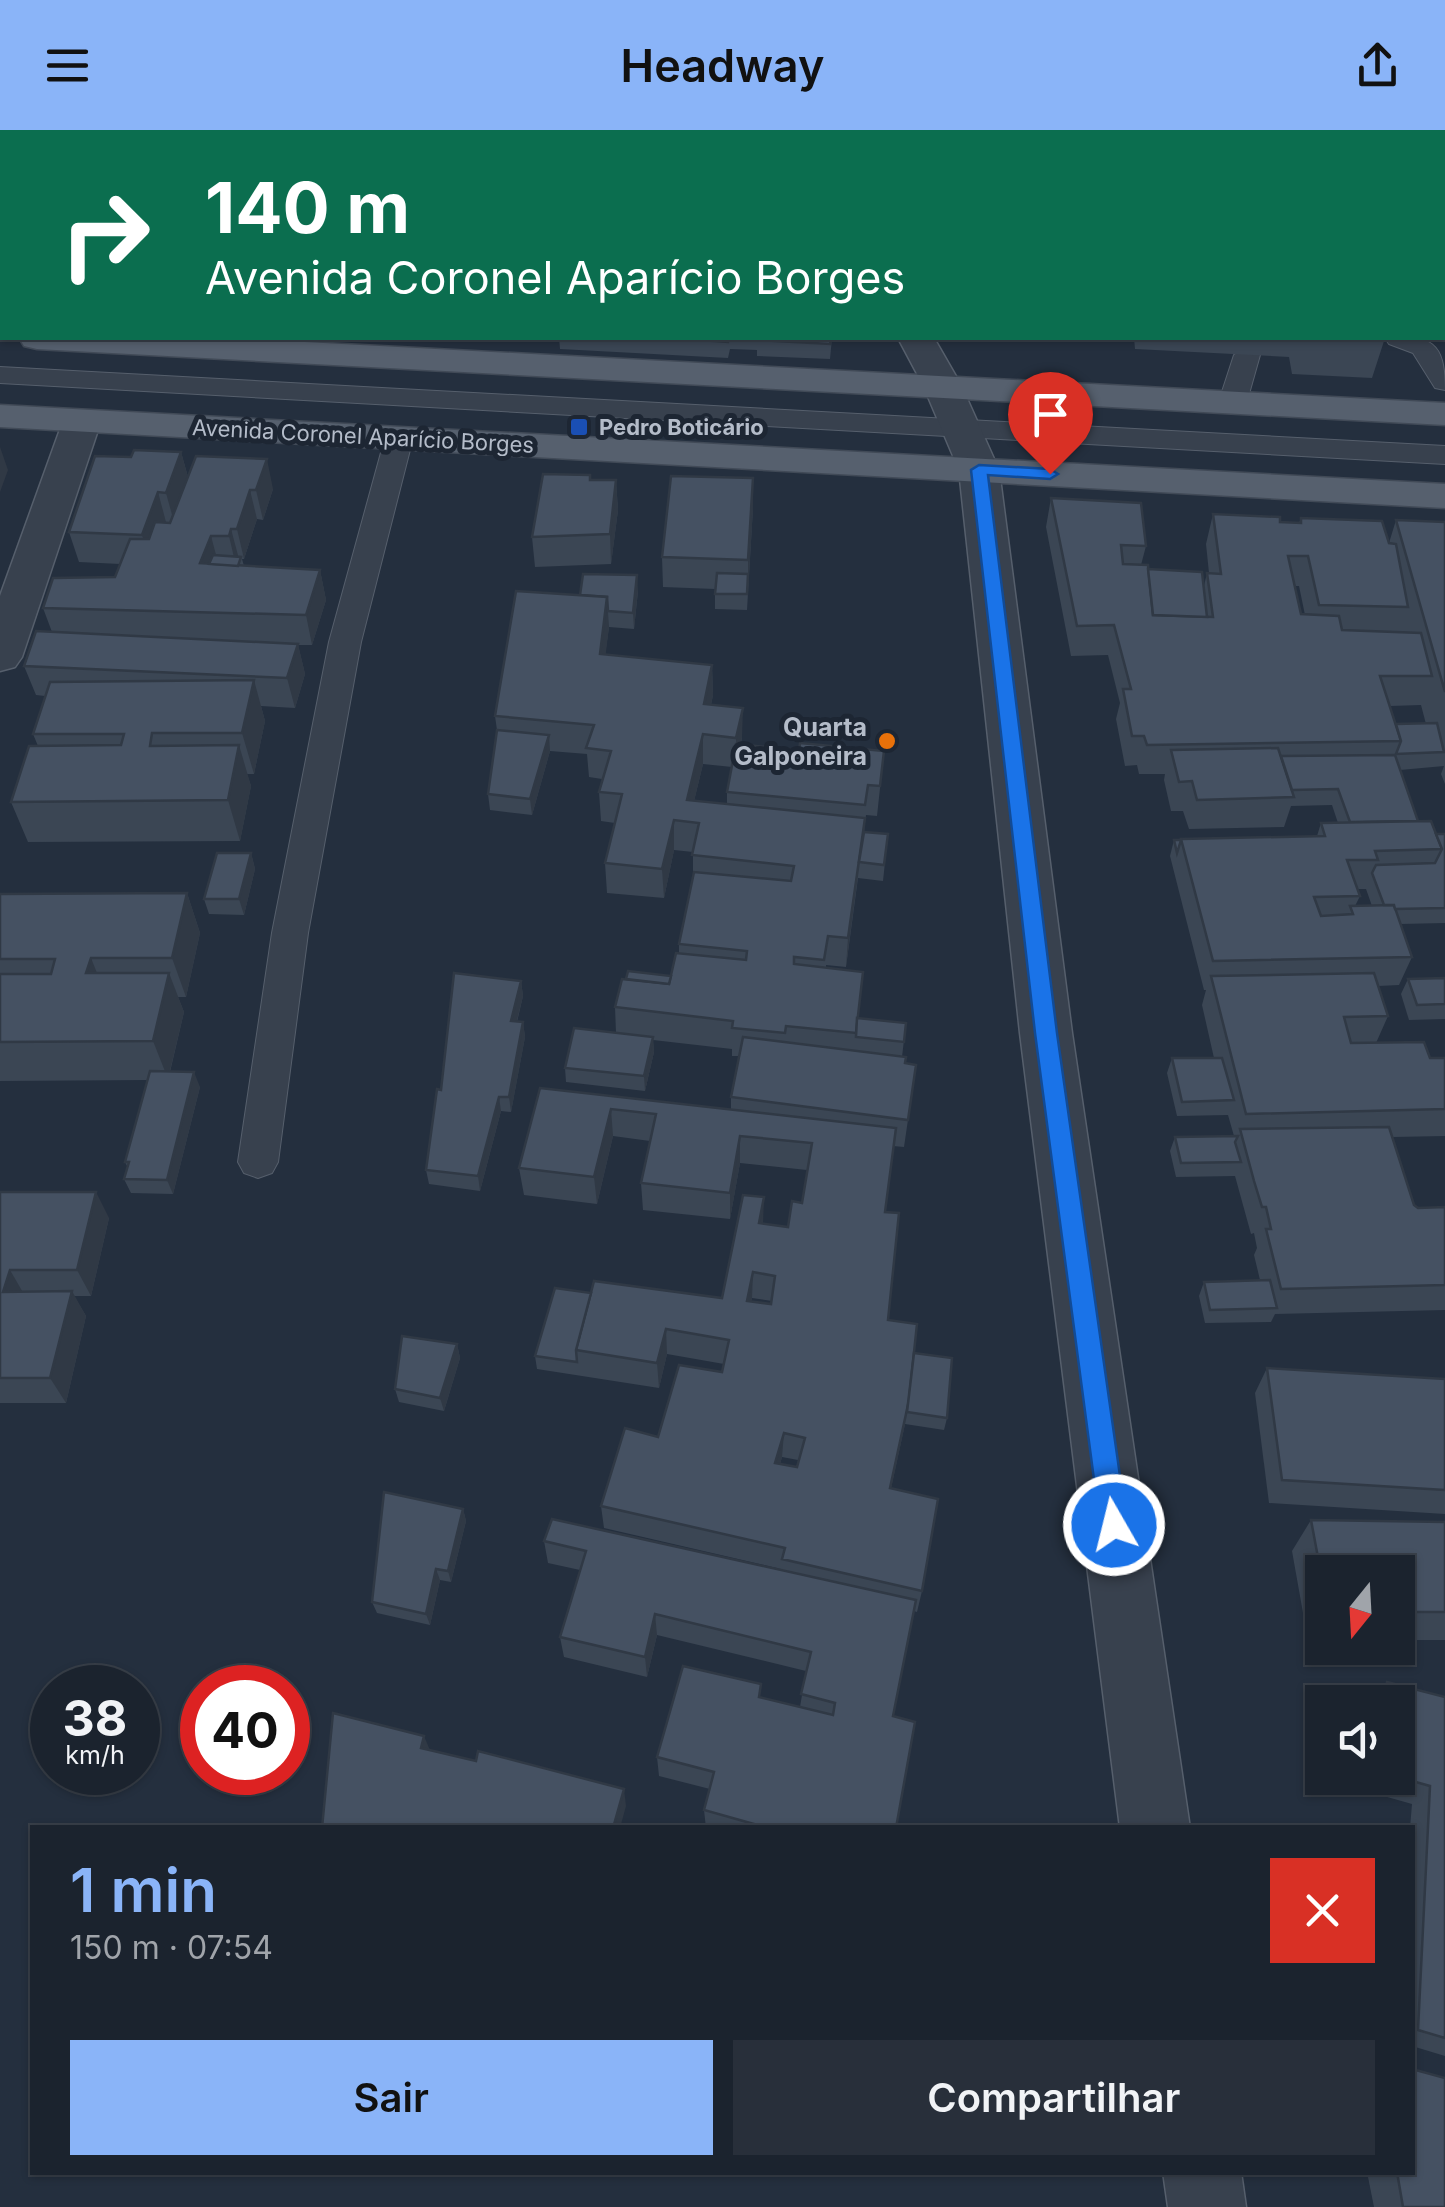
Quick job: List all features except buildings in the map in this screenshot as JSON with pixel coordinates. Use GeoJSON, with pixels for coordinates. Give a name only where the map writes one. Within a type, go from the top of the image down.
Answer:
{"type":"FeatureCollection","features":[{"type":"Feature","properties":{"kind":"main road"},"geometry":{"type":"LineString","coordinates":[[76,340],[1445,414]]}},
{"type":"Feature","properties":{"kind":"main road","name":"Avenida Coronel Aparício Borges"},"geometry":{"type":"LineString","coordinates":[[0,416],[399,438],[969,448],[1445,496]]}},
{"type":"Feature","properties":{"kind":"street"},"geometry":{"type":"LineString","coordinates":[[917,340],[969,448],[1155,1825]]}},
{"type":"Feature","properties":{"kind":"street"},"geometry":{"type":"LineString","coordinates":[[0,657],[82,420]]}},
{"type":"Feature","properties":{"kind":"street"},"geometry":{"type":"LineString","coordinates":[[1202,2175],[1207,2207]]}},
{"type":"Feature","properties":{"kind":"lane"},"geometry":{"type":"LineString","coordinates":[[1403,340],[1423,348],[1445,382]]}},
{"type":"Feature","properties":{"kind":"lane"},"geometry":{"type":"LineString","coordinates":[[1234,402],[1247,354]]}},
{"type":"Feature","properties":{"kind":"lane"},"geometry":{"type":"LineString","coordinates":[[0,375],[969,448],[1445,455]]}},
{"type":"Feature","properties":{"kind":"lane"},"geometry":{"type":"LineString","coordinates":[[258,1162],[290,933],[341,660],[399,438]]}},
{"type":"Feature","properties":{"kind":"place","name":"Pedro Boticário"},"geometry":{"type":"Point","coordinates":[579,427]}},
{"type":"Feature","properties":{"kind":"place","name":"Quarta Galponeira"},"geometry":{"type":"Point","coordinates":[887,741]}},
{"type":"Feature","properties":{"kind":"route"},"geometry":{"type":"LineString","coordinates":[[1050,474],[979,470],[1046,1033],[1114,1525]]}}]}
